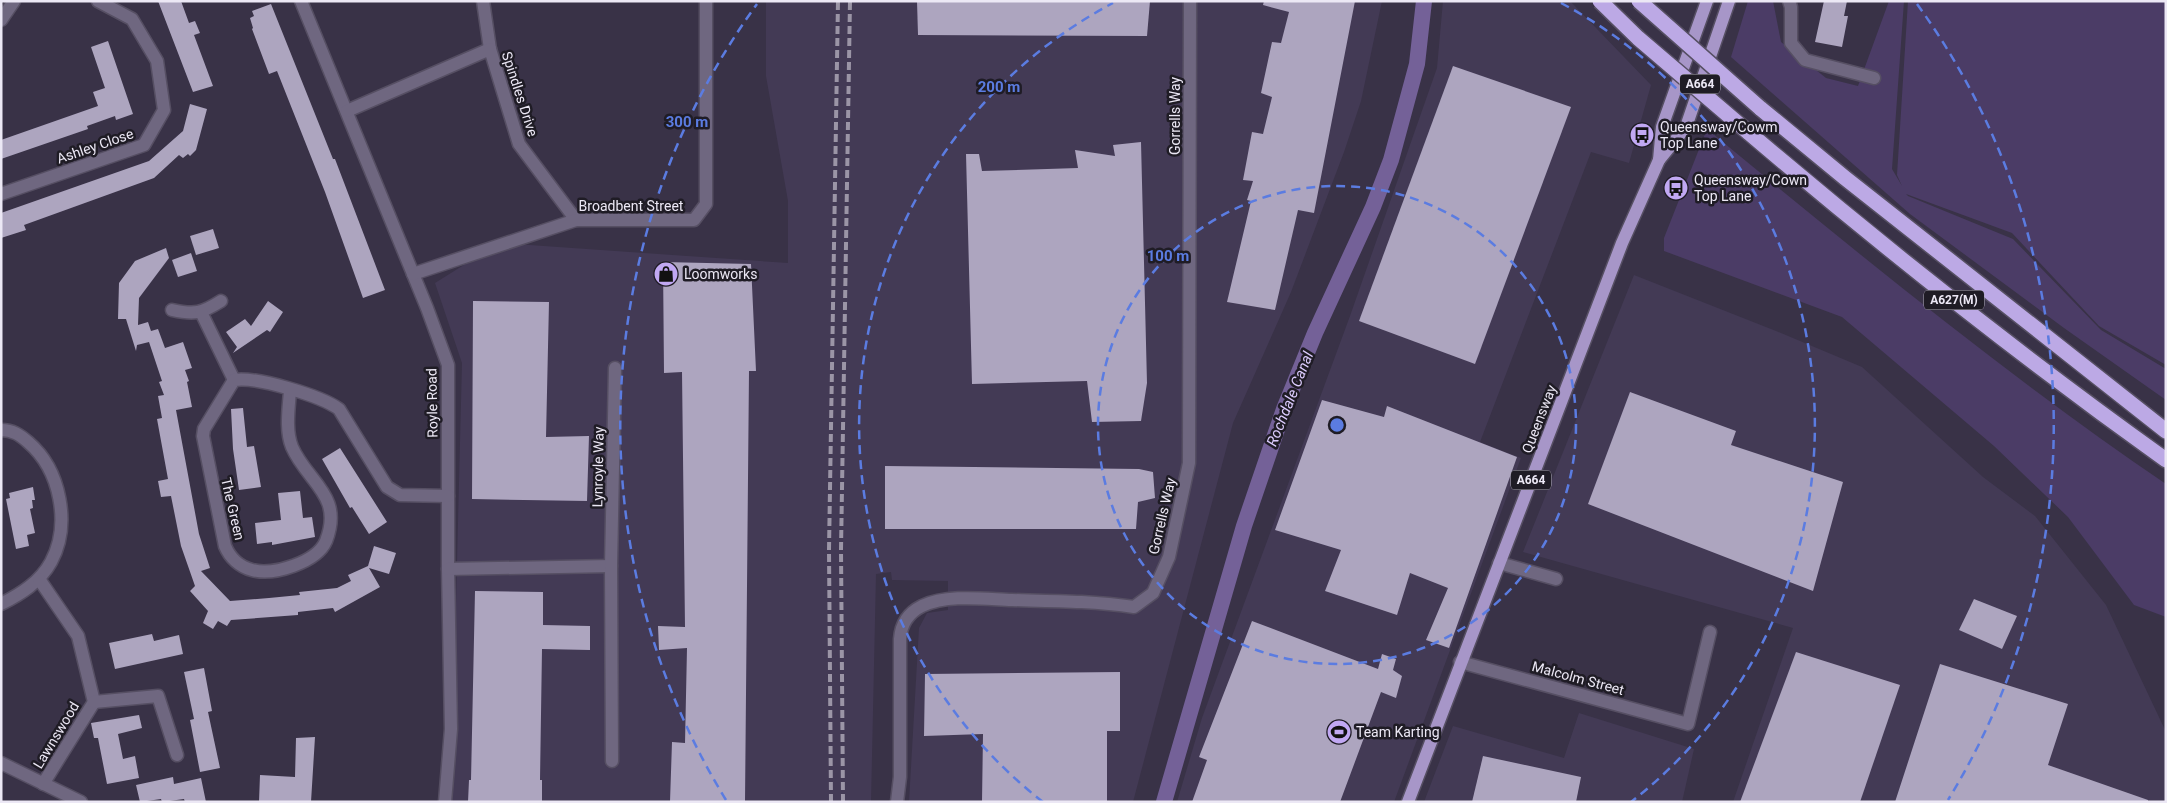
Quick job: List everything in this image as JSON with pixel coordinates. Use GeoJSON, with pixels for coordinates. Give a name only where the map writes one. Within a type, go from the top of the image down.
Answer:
{"type":"FeatureCollection","features":[{"type":"Feature","properties":{"kind":"highway","name":"A627(M)"},"geometry":{"type":"LineString","coordinates":[[1600,1],[1638,38],[1856,222],[1983,324],[2166,460]]}},
{"type":"Feature","properties":{"kind":"highway","name":"A627(M)"},"geometry":{"type":"LineString","coordinates":[[1639,1],[1760,108],[1852,184],[2166,431]]}},
{"type":"Feature","properties":{"kind":"main road","name":"Queensway"},"geometry":{"type":"LineString","coordinates":[[1659,160],[1662,127],[1707,1]]}},
{"type":"Feature","properties":{"kind":"main road","name":"Queensway"},"geometry":{"type":"LineString","coordinates":[[1408,802],[1622,243],[1659,160],[1686,127],[1729,1]]}},
{"type":"Feature","properties":{"kind":"street"},"geometry":{"type":"LineString","coordinates":[[1,20],[14,1]]}},
{"type":"Feature","properties":{"kind":"street","name":"Ashley Close"},"geometry":{"type":"LineString","coordinates":[[1,194],[144,145],[164,110],[157,61],[132,19],[98,1]]}},
{"type":"Feature","properties":{"kind":"street","name":"Royle Road"},"geometry":{"type":"LineString","coordinates":[[301,1],[413,274],[448,365],[448,569],[451,729],[445,802]]}},
{"type":"Feature","properties":{"kind":"street","name":"Spindles Drive"},"geometry":{"type":"LineString","coordinates":[[484,1],[490,49],[519,144],[576,220]]}},
{"type":"Feature","properties":{"kind":"street","name":"Broadbent Street"},"geometry":{"type":"LineString","coordinates":[[413,274],[576,220],[694,220],[706,204],[706,1]]}},
{"type":"Feature","properties":{"kind":"street","name":"Gorrells Way"},"geometry":{"type":"LineString","coordinates":[[897,802],[900,777],[900,639],[903,623],[914,611],[930,603],[959,599],[1099,602],[1134,607],[1153,593],[1169,557],[1188,463],[1190,1]]}},
{"type":"Feature","properties":{"kind":"street"},"geometry":{"type":"LineString","coordinates":[[1788,1],[1791,7],[1791,43],[1805,60],[1874,78]]}},
{"type":"Feature","properties":{"kind":"street","name":"Spindles Drive"},"geometry":{"type":"LineString","coordinates":[[347,111],[490,49]]}},
{"type":"Feature","properties":{"kind":"street"},"geometry":{"type":"LineString","coordinates":[[172,310],[190,314],[201,312],[221,301]]}},
{"type":"Feature","properties":{"kind":"street"},"geometry":{"type":"LineString","coordinates":[[201,312],[234,380],[252,379],[320,398],[339,409],[387,487],[394,493],[400,495],[448,496]]}},
{"type":"Feature","properties":{"kind":"street","name":"Lynroyle Way"},"geometry":{"type":"LineString","coordinates":[[612,761],[611,566],[615,368]]}},
{"type":"Feature","properties":{"kind":"street","name":"The Green"},"geometry":{"type":"LineString","coordinates":[[234,380],[204,429],[203,444],[228,554],[237,562],[254,571],[287,569],[313,555],[325,542],[331,522],[331,506],[291,445],[289,426],[290,390]]}},
{"type":"Feature","properties":{"kind":"street"},"geometry":{"type":"LineString","coordinates":[[1,430],[18,433],[33,446],[45,461],[58,492],[61,533],[52,561],[39,579],[1,604]]}},
{"type":"Feature","properties":{"kind":"street"},"geometry":{"type":"LineString","coordinates":[[1499,563],[1556,579]]}},
{"type":"Feature","properties":{"kind":"street"},"geometry":{"type":"LineString","coordinates":[[448,569],[611,566]]}},
{"type":"Feature","properties":{"kind":"street","name":"Lawnswood"},"geometry":{"type":"LineString","coordinates":[[39,579],[78,636],[94,702],[44,784]]}},
{"type":"Feature","properties":{"kind":"street","name":"Malcolm Street"},"geometry":{"type":"LineString","coordinates":[[1460,662],[1688,724],[1710,632]]}},
{"type":"Feature","properties":{"kind":"street","name":"Lawnswood"},"geometry":{"type":"LineString","coordinates":[[94,702],[158,696],[177,755]]}},
{"type":"Feature","properties":{"kind":"street"},"geometry":{"type":"LineString","coordinates":[[1,763],[81,802]]}},
{"type":"Feature","properties":{"kind":"shaded area"},"geometry":{"type":"Polygon","coordinates":[[[766,1],[1382,1],[1361,101],[1344,152],[1291,292],[1233,423],[1133,802],[909,802],[919,628],[927,613],[948,610],[948,581],[892,580],[891,572],[876,574],[871,802],[451,802],[462,363],[435,283],[499,243],[788,263],[788,201],[766,76],[766,1]]]}},
{"type":"Feature","properties":{"kind":"shaded area"},"geometry":{"type":"Polygon","coordinates":[[[1443,1],[1570,1],[1651,85],[1629,163],[1591,152],[1480,442],[1521,458],[1394,802],[1177,802],[1202,718],[1350,316],[1437,68],[1443,1]]]}},
{"type":"Feature","properties":{"kind":"shaded area"},"geometry":{"type":"Polygon","coordinates":[[[1748,1],[1773,1],[1781,42],[1826,78],[1858,86],[1889,1],[1904,1],[1892,169],[1902,186],[1897,175],[1908,1],[2166,1],[2166,365],[2099,326],[2012,233],[1906,194],[2013,239],[2101,330],[2166,369],[2166,400],[2064,328],[1910,214],[1731,57],[1748,1]]]}},
{"type":"Feature","properties":{"kind":"shaded area"},"geometry":{"type":"Polygon","coordinates":[[[1707,129],[1932,312],[2048,400],[2166,484],[2166,617],[2134,605],[2068,517],[1994,446],[1842,317],[1664,251],[1664,238],[1707,129]]]}},
{"type":"Feature","properties":{"kind":"shaded area"},"geometry":{"type":"Polygon","coordinates":[[[1634,275],[1862,367],[1983,477],[2035,516],[2106,605],[2166,732],[2166,802],[1733,802],[1793,628],[1523,552],[1634,275]]]}},
{"type":"Feature","properties":{"kind":"shaded area"},"geometry":{"type":"Polygon","coordinates":[[[1579,713],[1694,749],[1682,802],[1424,802],[1453,726],[1564,758],[1579,713]]]}},
{"type":"Feature","properties":{"kind":"building"},"geometry":{"type":"Polygon","coordinates":[[[158,1],[181,1],[189,23],[195,21],[200,33],[194,35],[213,86],[193,92],[158,1]]]}},
{"type":"Feature","properties":{"kind":"building"},"geometry":{"type":"Polygon","coordinates":[[[917,1],[1150,1],[1147,36],[918,35],[917,1]]]}},
{"type":"Feature","properties":{"kind":"building"},"geometry":{"type":"Polygon","coordinates":[[[1264,1],[1355,1],[1314,213],[1298,210],[1275,310],[1227,302],[1251,201],[1247,200],[1253,181],[1243,180],[1252,132],[1263,134],[1272,97],[1261,93],[1272,42],[1281,43],[1289,12],[1263,5],[1264,1]]]}},
{"type":"Feature","properties":{"kind":"building"},"geometry":{"type":"Polygon","coordinates":[[[1824,1],[1847,1],[1844,16],[1848,16],[1842,47],[1815,42],[1824,1]]]}},
{"type":"Feature","properties":{"kind":"building"},"geometry":{"type":"Polygon","coordinates":[[[271,4],[333,159],[335,159],[385,290],[363,298],[325,192],[277,71],[269,74],[252,29],[250,18],[254,16],[252,11],[271,4]]]}},
{"type":"Feature","properties":{"kind":"building"},"geometry":{"type":"Polygon","coordinates":[[[108,41],[133,114],[116,120],[115,116],[87,126],[88,129],[1,159],[1,140],[98,106],[93,92],[105,88],[91,47],[108,41]]]}},
{"type":"Feature","properties":{"kind":"building"},"geometry":{"type":"Polygon","coordinates":[[[1453,66],[1571,107],[1475,364],[1359,321],[1453,66]]]}},
{"type":"Feature","properties":{"kind":"building"},"geometry":{"type":"Polygon","coordinates":[[[190,104],[207,109],[196,150],[190,156],[188,154],[183,158],[179,155],[154,178],[24,225],[26,230],[1,238],[1,213],[149,161],[183,131],[190,104]]]}},
{"type":"Feature","properties":{"kind":"building"},"geometry":{"type":"Polygon","coordinates":[[[1141,142],[1147,383],[1141,421],[1092,422],[1087,381],[972,384],[966,154],[979,154],[982,171],[1078,168],[1075,150],[1115,156],[1113,145],[1141,142]]]}},
{"type":"Feature","properties":{"kind":"building"},"geometry":{"type":"Polygon","coordinates":[[[213,229],[219,248],[196,255],[190,236],[213,229]]]}},
{"type":"Feature","properties":{"kind":"building"},"geometry":{"type":"Polygon","coordinates":[[[166,248],[169,258],[139,298],[138,325],[148,322],[151,331],[158,329],[165,348],[183,342],[192,368],[185,370],[189,381],[187,382],[192,407],[176,410],[199,534],[210,568],[201,571],[230,601],[269,598],[300,595],[299,592],[337,588],[351,581],[348,575],[368,566],[374,546],[396,553],[389,574],[369,568],[380,587],[335,612],[333,608],[298,612],[298,615],[231,620],[227,626],[218,621],[213,629],[203,623],[208,611],[190,591],[195,586],[181,546],[171,496],[161,497],[158,481],[168,479],[157,419],[162,418],[158,396],[164,395],[159,382],[162,381],[149,342],[137,345],[136,351],[126,319],[118,319],[119,283],[135,261],[166,248]]]}},
{"type":"Feature","properties":{"kind":"building"},"geometry":{"type":"Polygon","coordinates":[[[191,253],[197,271],[178,277],[172,260],[191,253]]]}},
{"type":"Feature","properties":{"kind":"building"},"geometry":{"type":"Polygon","coordinates":[[[663,262],[751,264],[756,371],[749,371],[745,802],[670,802],[672,742],[685,743],[687,648],[659,650],[658,626],[685,627],[682,372],[664,373],[663,262]]]}},
{"type":"Feature","properties":{"kind":"building"},"geometry":{"type":"Polygon","coordinates":[[[268,301],[283,312],[270,332],[267,330],[233,353],[237,347],[226,332],[245,319],[251,326],[268,301]]]}},
{"type":"Feature","properties":{"kind":"building"},"geometry":{"type":"Polygon","coordinates":[[[473,301],[549,302],[546,437],[589,436],[587,501],[472,499],[473,301]]]}},
{"type":"Feature","properties":{"kind":"building"},"geometry":{"type":"Polygon","coordinates":[[[1630,392],[1736,431],[1731,445],[1843,482],[1813,591],[1588,504],[1630,392]]]}},
{"type":"Feature","properties":{"kind":"building"},"geometry":{"type":"Polygon","coordinates":[[[1322,400],[1384,417],[1387,406],[1517,457],[1449,648],[1426,640],[1448,588],[1410,573],[1397,615],[1325,591],[1341,550],[1275,530],[1322,400]]]}},
{"type":"Feature","properties":{"kind":"building"},"geometry":{"type":"Polygon","coordinates":[[[243,408],[247,447],[254,446],[261,487],[239,490],[233,449],[231,409],[243,408]]]}},
{"type":"Feature","properties":{"kind":"building"},"geometry":{"type":"Polygon","coordinates":[[[340,448],[387,522],[369,534],[352,507],[350,508],[322,459],[340,448]]]}},
{"type":"Feature","properties":{"kind":"building"},"geometry":{"type":"Polygon","coordinates":[[[885,466],[1139,469],[1153,472],[1155,498],[1138,502],[1136,529],[885,529],[885,466]]]}},
{"type":"Feature","properties":{"kind":"building"},"geometry":{"type":"Polygon","coordinates":[[[33,487],[35,500],[32,500],[33,508],[30,509],[35,533],[27,535],[29,546],[16,549],[6,499],[10,498],[9,493],[33,487]]]}},
{"type":"Feature","properties":{"kind":"building"},"geometry":{"type":"Polygon","coordinates":[[[300,491],[303,518],[312,517],[315,537],[272,545],[272,542],[257,544],[255,523],[281,520],[278,493],[300,491]]]}},
{"type":"Feature","properties":{"kind":"building"},"geometry":{"type":"Polygon","coordinates":[[[475,591],[543,592],[543,625],[590,626],[590,650],[542,649],[540,780],[542,780],[542,802],[468,802],[469,780],[471,780],[475,591]]]}},
{"type":"Feature","properties":{"kind":"building"},"geometry":{"type":"Polygon","coordinates":[[[1974,599],[2017,616],[2002,649],[1959,630],[1974,599]]]}},
{"type":"Feature","properties":{"kind":"building"},"geometry":{"type":"Polygon","coordinates":[[[1252,621],[1378,669],[1382,654],[1396,659],[1393,670],[1402,676],[1396,698],[1381,692],[1340,802],[1192,802],[1207,760],[1199,757],[1252,621]]]}},
{"type":"Feature","properties":{"kind":"building"},"geometry":{"type":"Polygon","coordinates":[[[152,634],[154,641],[179,635],[183,654],[115,669],[109,643],[152,634]]]}},
{"type":"Feature","properties":{"kind":"building"},"geometry":{"type":"Polygon","coordinates":[[[1796,652],[1900,685],[1860,802],[1740,802],[1796,652]]]}},
{"type":"Feature","properties":{"kind":"building"},"geometry":{"type":"Polygon","coordinates":[[[1940,664],[2068,704],[2048,765],[2148,800],[2148,802],[1895,802],[1940,664]]]}},
{"type":"Feature","properties":{"kind":"building"},"geometry":{"type":"Polygon","coordinates":[[[204,668],[212,711],[208,712],[220,768],[200,772],[190,720],[194,719],[184,672],[204,668]]]}},
{"type":"Feature","properties":{"kind":"building"},"geometry":{"type":"Polygon","coordinates":[[[1120,672],[1120,731],[1107,731],[1107,802],[982,802],[983,734],[924,736],[925,674],[1120,672]]]}},
{"type":"Feature","properties":{"kind":"building"},"geometry":{"type":"Polygon","coordinates":[[[139,715],[142,728],[118,734],[123,759],[135,756],[139,778],[107,784],[98,738],[94,738],[91,723],[139,715]]]}},
{"type":"Feature","properties":{"kind":"building"},"geometry":{"type":"Polygon","coordinates":[[[315,737],[311,802],[259,802],[260,775],[295,777],[296,738],[315,737]]]}},
{"type":"Feature","properties":{"kind":"building"},"geometry":{"type":"Polygon","coordinates":[[[1483,756],[1581,777],[1576,802],[1472,802],[1483,756]]]}},
{"type":"Feature","properties":{"kind":"building"},"geometry":{"type":"Polygon","coordinates":[[[173,777],[174,784],[201,778],[206,802],[185,802],[184,799],[162,802],[161,799],[140,802],[136,785],[173,777]]]}},
{"type":"Feature","properties":{"kind":"waterway","name":"Rochdale Canal"},"geometry":{"type":"LineString","coordinates":[[1164,802],[1244,526],[1284,409],[1315,333],[1373,207],[1391,160],[1417,64],[1424,1]]}},
{"type":"Feature","properties":{"kind":"railway"},"geometry":{"type":"LineString","coordinates":[[831,802],[829,550],[838,1]]}},
{"type":"Feature","properties":{"kind":"railway"},"geometry":{"type":"LineString","coordinates":[[843,802],[841,550],[850,1]]}},
{"type":"Feature","properties":{"kind":"place","name":"Queensway/Cowm Top Lane"},"geometry":{"type":"Point","coordinates":[1642,135]}},
{"type":"Feature","properties":{"kind":"place","name":"Queensway/Cown Top Lane"},"geometry":{"type":"Point","coordinates":[1676,188]}},
{"type":"Feature","properties":{"kind":"place","name":"Loomworks"},"geometry":{"type":"Point","coordinates":[666,274]}},
{"type":"Feature","properties":{"kind":"place","name":"Team Karting"},"geometry":{"type":"Point","coordinates":[1339,732]}}]}
